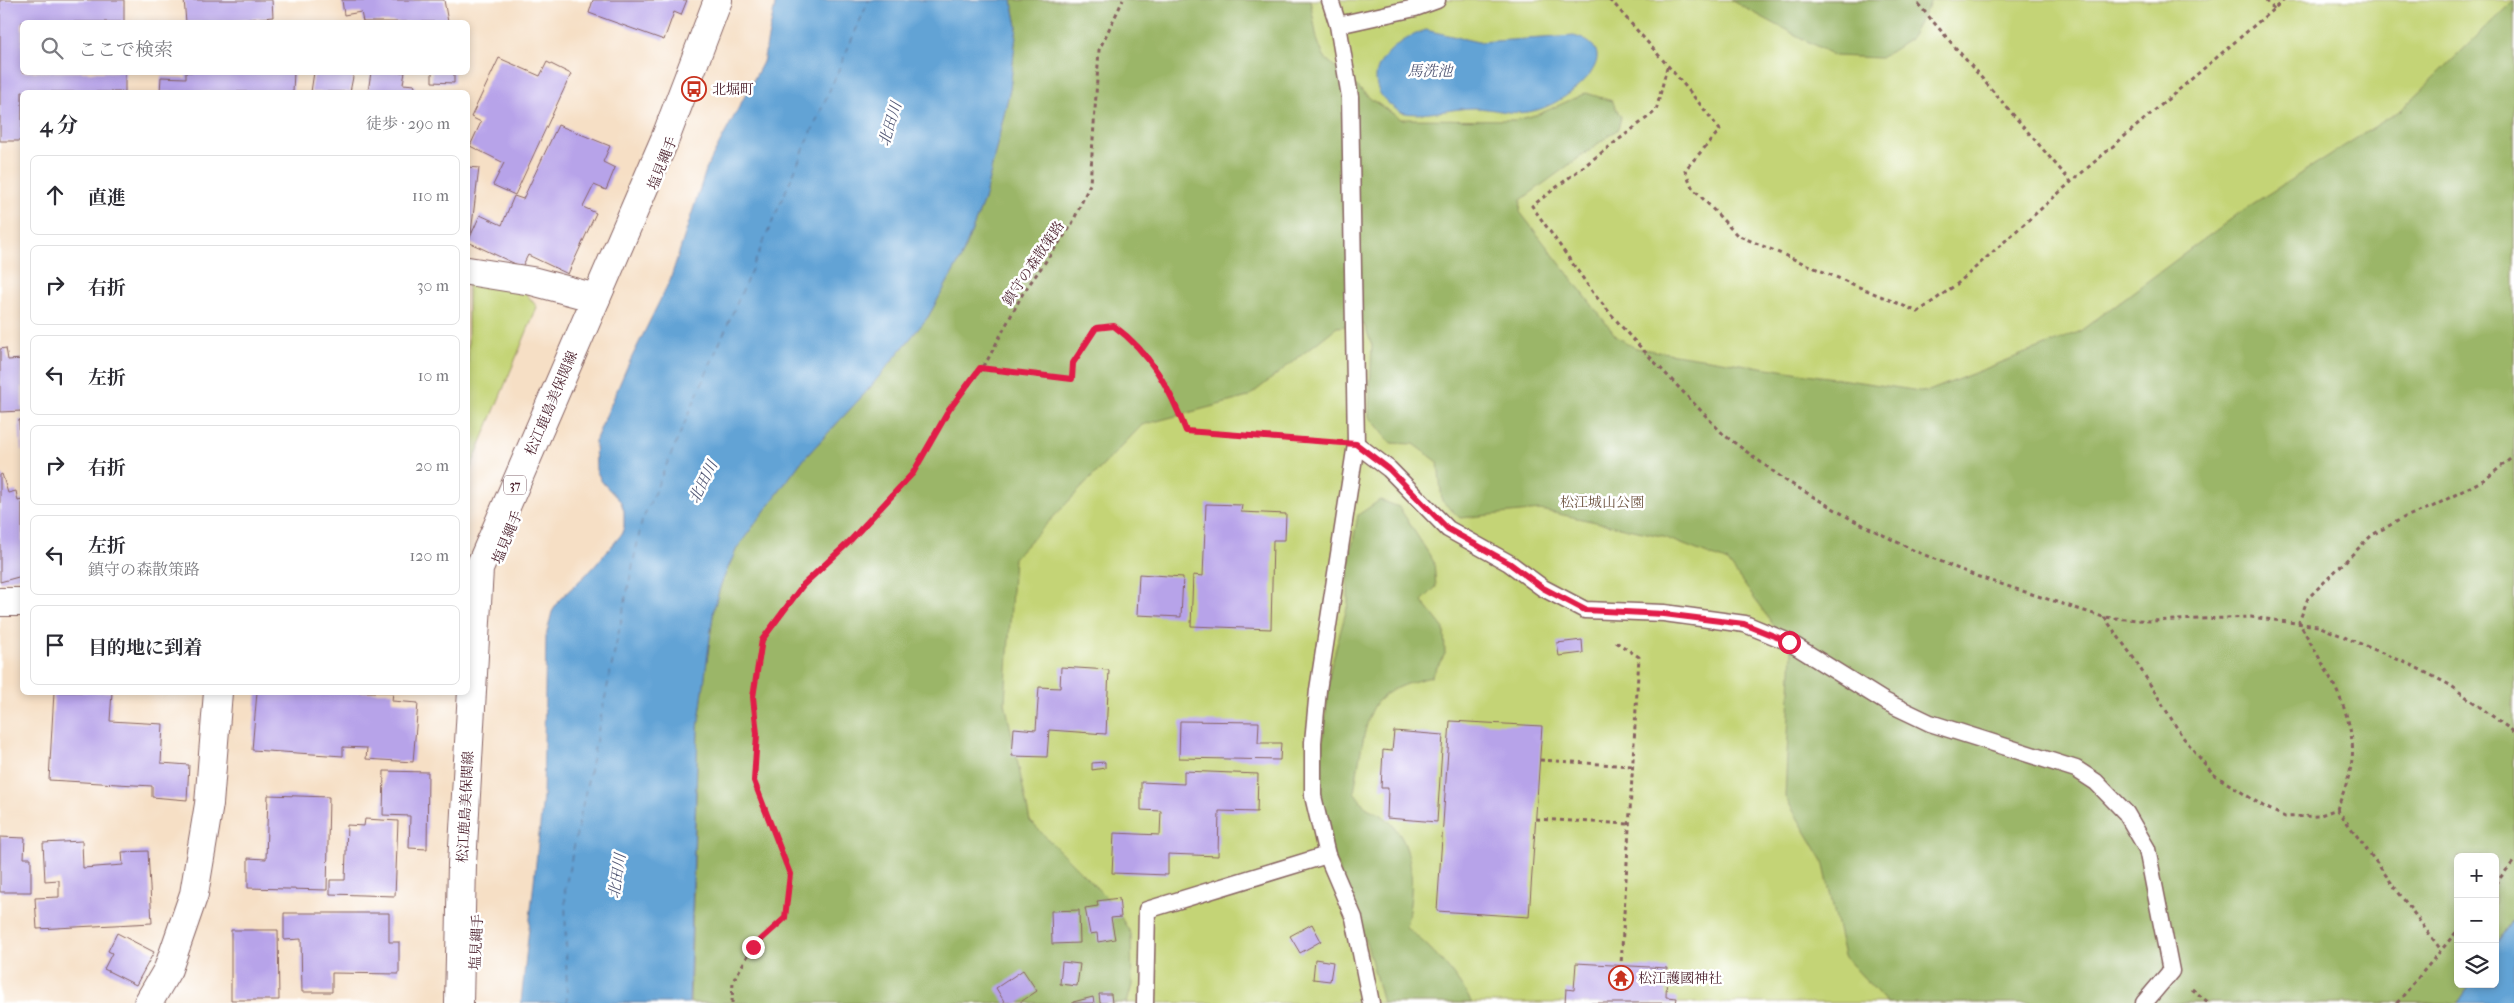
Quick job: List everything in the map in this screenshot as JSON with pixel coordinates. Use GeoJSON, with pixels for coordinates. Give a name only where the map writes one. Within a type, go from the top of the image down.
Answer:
{"type":"FeatureCollection","features":[{"type":"Feature","properties":{"kind":"main road","name":"松江鹿島美保関線"},"geometry":{"type":"LineString","coordinates":[[470,649],[473,569],[596,298],[665,139],[718,0]]}},
{"type":"Feature","properties":{"kind":"main road"},"geometry":{"type":"LineString","coordinates":[[470,271],[532,280],[596,298]]}},
{"type":"Feature","properties":{"kind":"main road"},"geometry":{"type":"LineString","coordinates":[[0,602],[20,602]]}},
{"type":"Feature","properties":{"kind":"main road"},"geometry":{"type":"LineString","coordinates":[[148,1003],[168,969],[194,894],[208,804],[218,695]]}},
{"type":"Feature","properties":{"kind":"main road","name":"松江鹿島美保関線"},"geometry":{"type":"LineString","coordinates":[[459,1003],[468,695]]}},
{"type":"Feature","properties":{"kind":"lane"},"geometry":{"type":"LineString","coordinates":[[1330,0],[1338,25],[1350,97],[1356,444],[1318,690],[1313,742],[1313,796],[1327,855],[1354,918],[1371,1003]]}},
{"type":"Feature","properties":{"kind":"lane"},"geometry":{"type":"LineString","coordinates":[[1338,25],[1415,8],[1437,0]]}},
{"type":"Feature","properties":{"kind":"lane"},"geometry":{"type":"LineString","coordinates":[[1356,444],[1389,469],[1448,529],[1509,563],[1543,588],[1585,610],[1664,614],[1744,624],[1789,642],[1884,701],[1930,723],[2076,769],[2096,782],[2126,813],[2147,849],[2171,971],[2144,1003]]}},
{"type":"Feature","properties":{"kind":"lane"},"geometry":{"type":"LineString","coordinates":[[1145,1003],[1148,910],[1327,855]]}},
{"type":"Feature","properties":{"kind":"path","name":"鎮守の森散策路"},"geometry":{"type":"LineString","coordinates":[[732,1003],[733,981],[753,947],[785,918],[790,874],[754,781],[757,734],[753,697],[762,640],[803,585],[848,543],[913,473],[949,410],[980,368],[1023,293],[1071,226],[1090,184],[1099,50],[1123,0]]}},
{"type":"Feature","properties":{"kind":"path"},"geometry":{"type":"LineString","coordinates":[[1609,0],[1694,95],[1720,130],[1685,170],[1692,187],[1737,234],[1918,312],[1956,284],[2071,182],[2284,0]]}},
{"type":"Feature","properties":{"kind":"path"},"geometry":{"type":"LineString","coordinates":[[2266,0],[2274,9]]}},
{"type":"Feature","properties":{"kind":"path"},"geometry":{"type":"LineString","coordinates":[[1918,4],[2071,182]]}},
{"type":"Feature","properties":{"kind":"path"},"geometry":{"type":"LineString","coordinates":[[1667,67],[1656,112],[1532,206],[1594,294],[1628,334],[1724,435],[1785,480],[1851,519],[1915,550],[1976,576],[2103,617],[2150,621],[2251,617],[2318,626],[2450,685],[2514,732]]}},
{"type":"Feature","properties":{"kind":"path"},"geometry":{"type":"LineString","coordinates":[[980,368],[1072,379],[1073,363],[1096,328],[1114,326],[1136,345],[1160,374],[1172,392],[1186,431],[1356,444]]}},
{"type":"Feature","properties":{"kind":"path"},"geometry":{"type":"LineString","coordinates":[[2103,617],[2139,667],[2182,736],[2213,774],[2263,806],[2285,817],[2318,816],[2337,809],[2348,780],[2353,744],[2349,723],[2340,699],[2299,622],[2308,598],[2372,534],[2405,517],[2432,507],[2488,478],[2514,456]]}},
{"type":"Feature","properties":{"kind":"path"},"geometry":{"type":"LineString","coordinates":[[1585,610],[1599,628],[1639,657],[1621,965]]}},
{"type":"Feature","properties":{"kind":"path"},"geometry":{"type":"LineString","coordinates":[[1540,760],[1632,766]]}},
{"type":"Feature","properties":{"kind":"path"},"geometry":{"type":"LineString","coordinates":[[2337,809],[2441,950]]}},
{"type":"Feature","properties":{"kind":"path"},"geometry":{"type":"LineString","coordinates":[[1536,819],[1629,824]]}},
{"type":"Feature","properties":{"kind":"path"},"geometry":{"type":"LineString","coordinates":[[2499,879],[2514,862]]}},
{"type":"Feature","properties":{"kind":"path"},"geometry":{"type":"LineString","coordinates":[[2397,1003],[2454,935]]}},
{"type":"Feature","properties":{"kind":"green space","name":"松江城山公園"},"geometry":{"type":"Polygon","coordinates":[[[1012,0],[2514,0],[2514,917],[2499,940],[2499,853],[2454,853],[2454,988],[2468,988],[2458,1003],[690,1003],[990,178],[1014,72],[1012,0]]]}},
{"type":"Feature","properties":{"kind":"green space"},"geometry":{"type":"Polygon","coordinates":[[[1012,0],[1310,0],[1317,39],[1324,57],[1372,100],[1401,119],[1516,120],[1539,114],[1586,93],[1612,101],[1621,117],[1618,129],[1521,200],[1520,212],[1616,336],[1635,348],[1926,392],[2079,332],[2246,208],[2401,110],[2514,0],[2514,917],[2499,940],[2499,853],[2454,853],[2454,988],[2468,988],[2458,1003],[1887,1003],[1844,956],[1823,861],[1785,797],[1792,651],[1728,562],[1661,536],[1540,510],[1460,518],[1442,501],[1438,462],[1414,444],[1391,443],[1369,416],[1372,345],[1364,324],[1337,327],[1248,397],[1142,425],[1014,558],[1005,702],[1030,821],[1113,904],[1131,934],[1132,985],[1127,1003],[690,1003],[698,729],[714,608],[721,584],[737,548],[801,462],[867,391],[928,317],[961,258],[984,200],[1010,89],[1017,26],[1012,0]]]}},
{"type":"Feature","properties":{"kind":"green space"},"geometry":{"type":"Polygon","coordinates":[[[1730,0],[1932,0],[1910,39],[1881,58],[1835,56],[1730,0]]]}},
{"type":"Feature","properties":{"kind":"green space"},"geometry":{"type":"Polygon","coordinates":[[[470,281],[521,287],[537,307],[470,469],[470,281]]]}},
{"type":"Feature","properties":{"kind":"green space"},"geometry":{"type":"Polygon","coordinates":[[[1380,500],[1399,507],[1434,562],[1436,587],[1422,601],[1444,629],[1445,654],[1431,677],[1397,688],[1385,695],[1374,707],[1366,729],[1354,792],[1366,807],[1383,816],[1394,827],[1408,853],[1411,867],[1411,897],[1406,927],[1443,962],[1472,1003],[1383,1003],[1368,948],[1330,846],[1328,823],[1318,793],[1330,670],[1348,604],[1348,568],[1358,515],[1380,500]]]}},
{"type":"Feature","properties":{"kind":"water","name":"北田川"},"geometry":{"type":"Polygon","coordinates":[[[776,0],[1012,0],[1017,26],[1010,89],[984,200],[961,258],[928,317],[867,391],[801,462],[737,548],[721,584],[714,608],[698,729],[689,1003],[521,1003],[543,797],[546,636],[552,612],[559,600],[593,568],[621,535],[624,527],[624,511],[621,502],[602,482],[596,470],[595,441],[627,367],[670,280],[707,167],[763,62],[776,0]]]}},
{"type":"Feature","properties":{"kind":"water","name":"馬洗池"},"geometry":{"type":"Polygon","coordinates":[[[1426,30],[1478,42],[1574,36],[1590,43],[1597,53],[1595,65],[1577,88],[1563,98],[1529,112],[1465,108],[1417,114],[1401,112],[1390,105],[1381,95],[1376,84],[1376,73],[1380,63],[1396,46],[1426,30]]]}},
{"type":"Feature","properties":{"kind":"water"},"geometry":{"type":"Polygon","coordinates":[[[2514,917],[2514,1003],[2458,1003],[2468,988],[2499,988],[2499,940],[2514,917]]]}},
{"type":"Feature","properties":{"kind":"building"},"geometry":{"type":"Polygon","coordinates":[[[0,0],[124,0],[124,20],[20,20],[20,75],[125,75],[125,90],[20,90],[20,141],[0,141],[0,0]]]}},
{"type":"Feature","properties":{"kind":"building"},"geometry":{"type":"Polygon","coordinates":[[[184,0],[272,0],[273,17],[241,20],[186,20],[184,0]]]}},
{"type":"Feature","properties":{"kind":"building"},"geometry":{"type":"Polygon","coordinates":[[[342,0],[444,0],[448,20],[363,20],[361,12],[344,15],[342,0]]]}},
{"type":"Feature","properties":{"kind":"building"},"geometry":{"type":"Polygon","coordinates":[[[593,0],[687,0],[681,15],[674,12],[664,40],[589,13],[593,0]]]}},
{"type":"Feature","properties":{"kind":"building"},"geometry":{"type":"Polygon","coordinates":[[[499,58],[540,76],[547,62],[571,74],[515,195],[493,185],[504,163],[470,146],[481,122],[471,117],[499,58]]]}},
{"type":"Feature","properties":{"kind":"building"},"geometry":{"type":"Polygon","coordinates":[[[186,75],[294,75],[293,90],[160,90],[161,77],[186,78],[186,75]]]}},
{"type":"Feature","properties":{"kind":"building"},"geometry":{"type":"Polygon","coordinates":[[[314,75],[353,75],[350,90],[311,90],[314,75]]]}},
{"type":"Feature","properties":{"kind":"building"},"geometry":{"type":"Polygon","coordinates":[[[371,75],[404,75],[403,84],[415,85],[414,90],[368,90],[371,75]]]}},
{"type":"Feature","properties":{"kind":"building"},"geometry":{"type":"Polygon","coordinates":[[[432,75],[454,75],[454,83],[432,82],[432,75]]]}},
{"type":"Feature","properties":{"kind":"building"},"geometry":{"type":"Polygon","coordinates":[[[558,125],[610,146],[603,162],[615,168],[606,190],[594,185],[583,207],[596,213],[568,274],[528,255],[522,267],[470,243],[470,238],[480,215],[502,225],[514,196],[523,199],[558,125]]]}},
{"type":"Feature","properties":{"kind":"building"},"geometry":{"type":"Polygon","coordinates":[[[470,167],[479,168],[470,233],[470,167]]]}},
{"type":"Feature","properties":{"kind":"building"},"geometry":{"type":"Polygon","coordinates":[[[6,348],[8,360],[20,359],[20,411],[0,412],[0,349],[6,348]]]}},
{"type":"Feature","properties":{"kind":"building"},"geometry":{"type":"Polygon","coordinates":[[[2,474],[8,493],[16,491],[18,501],[20,500],[20,577],[0,582],[0,475],[2,474]]]}},
{"type":"Feature","properties":{"kind":"building"},"geometry":{"type":"Polygon","coordinates":[[[1206,504],[1242,505],[1241,512],[1286,514],[1285,540],[1273,540],[1271,629],[1191,626],[1193,575],[1203,576],[1206,504]]]}},
{"type":"Feature","properties":{"kind":"building"},"geometry":{"type":"Polygon","coordinates":[[[1139,574],[1183,577],[1181,617],[1137,615],[1139,574]]]}},
{"type":"Feature","properties":{"kind":"building"},"geometry":{"type":"Polygon","coordinates":[[[1582,640],[1583,653],[1559,656],[1557,643],[1582,640]]]}},
{"type":"Feature","properties":{"kind":"building"},"geometry":{"type":"Polygon","coordinates":[[[1061,667],[1109,670],[1106,734],[1049,730],[1047,757],[1012,756],[1014,728],[1036,730],[1039,687],[1060,688],[1061,667]]]}},
{"type":"Feature","properties":{"kind":"building"},"geometry":{"type":"Polygon","coordinates":[[[54,695],[112,695],[110,721],[163,724],[161,763],[189,765],[187,800],[152,797],[152,786],[49,780],[54,695]]]}},
{"type":"Feature","properties":{"kind":"building"},"geometry":{"type":"Polygon","coordinates":[[[257,695],[393,695],[392,701],[418,703],[413,762],[366,759],[367,748],[343,747],[343,756],[252,750],[257,695]]]}},
{"type":"Feature","properties":{"kind":"building"},"geometry":{"type":"Polygon","coordinates":[[[1180,721],[1259,722],[1258,743],[1281,743],[1280,760],[1179,758],[1180,721]]]}},
{"type":"Feature","properties":{"kind":"building"},"geometry":{"type":"Polygon","coordinates":[[[1450,721],[1542,726],[1529,917],[1437,911],[1450,721]]]}},
{"type":"Feature","properties":{"kind":"building"},"geometry":{"type":"Polygon","coordinates":[[[1394,731],[1443,735],[1437,822],[1387,818],[1388,788],[1381,788],[1383,750],[1392,751],[1394,731]]]}},
{"type":"Feature","properties":{"kind":"building"},"geometry":{"type":"Polygon","coordinates":[[[1105,762],[1105,768],[1092,770],[1092,763],[1105,762]]]}},
{"type":"Feature","properties":{"kind":"building"},"geometry":{"type":"Polygon","coordinates":[[[384,771],[428,772],[427,849],[409,848],[410,816],[383,815],[384,771]]]}},
{"type":"Feature","properties":{"kind":"building"},"geometry":{"type":"Polygon","coordinates":[[[1184,771],[1258,774],[1257,812],[1219,811],[1218,856],[1168,854],[1168,875],[1112,873],[1114,833],[1160,835],[1161,811],[1141,810],[1141,782],[1184,784],[1184,771]]]}},
{"type":"Feature","properties":{"kind":"building"},"geometry":{"type":"Polygon","coordinates":[[[268,795],[329,797],[327,890],[248,888],[248,858],[266,859],[268,795]]]}},
{"type":"Feature","properties":{"kind":"building"},"geometry":{"type":"Polygon","coordinates":[[[365,819],[398,821],[395,896],[330,894],[330,880],[345,880],[347,825],[364,826],[365,819]]]}},
{"type":"Feature","properties":{"kind":"building"},"geometry":{"type":"Polygon","coordinates":[[[0,837],[25,838],[24,858],[31,858],[31,892],[0,892],[0,837]]]}},
{"type":"Feature","properties":{"kind":"building"},"geometry":{"type":"Polygon","coordinates":[[[82,841],[83,868],[123,865],[122,852],[148,851],[152,923],[37,929],[35,898],[59,897],[59,880],[45,881],[43,843],[82,841]]]}},
{"type":"Feature","properties":{"kind":"building"},"geometry":{"type":"Polygon","coordinates":[[[1119,898],[1121,917],[1111,918],[1115,939],[1098,942],[1097,933],[1090,934],[1085,908],[1098,906],[1097,901],[1119,898]]]}},
{"type":"Feature","properties":{"kind":"building"},"geometry":{"type":"Polygon","coordinates":[[[1079,910],[1080,943],[1052,944],[1051,911],[1079,910]]]}},
{"type":"Feature","properties":{"kind":"building"},"geometry":{"type":"Polygon","coordinates":[[[284,913],[389,913],[389,942],[399,942],[399,974],[332,973],[332,992],[302,992],[301,939],[284,940],[284,913]]]}},
{"type":"Feature","properties":{"kind":"building"},"geometry":{"type":"Polygon","coordinates":[[[1312,924],[1321,941],[1300,953],[1290,936],[1312,924]]]}},
{"type":"Feature","properties":{"kind":"building"},"geometry":{"type":"Polygon","coordinates":[[[231,930],[278,930],[279,1000],[231,1000],[231,930]]]}},
{"type":"Feature","properties":{"kind":"building"},"geometry":{"type":"Polygon","coordinates":[[[117,933],[154,952],[136,985],[104,969],[112,953],[108,951],[117,933]]]}},
{"type":"Feature","properties":{"kind":"building"},"geometry":{"type":"Polygon","coordinates":[[[1315,959],[1333,962],[1330,981],[1313,979],[1315,959]]]}},
{"type":"Feature","properties":{"kind":"building"},"geometry":{"type":"Polygon","coordinates":[[[1062,962],[1080,964],[1077,986],[1060,984],[1062,962]]]}},
{"type":"Feature","properties":{"kind":"building","name":"松江護國神社"},"geometry":{"type":"Polygon","coordinates":[[[1576,963],[1667,968],[1666,997],[1677,998],[1676,1003],[1565,1003],[1566,989],[1574,990],[1576,963]]]}},
{"type":"Feature","properties":{"kind":"building"},"geometry":{"type":"Polygon","coordinates":[[[1023,970],[1037,991],[1019,1003],[1005,1003],[996,988],[1023,970]]]}},
{"type":"Feature","properties":{"kind":"building"},"geometry":{"type":"Polygon","coordinates":[[[1099,994],[1111,994],[1112,1003],[1100,1003],[1099,994]]]}},
{"type":"Feature","properties":{"kind":"building"},"geometry":{"type":"Polygon","coordinates":[[[1093,997],[1094,1003],[1073,1003],[1073,1002],[1093,997]]]}},
{"type":"Feature","properties":{"kind":"ferry route"},"geometry":{"type":"LineString","coordinates":[[567,1003],[565,889],[642,521],[869,0]]}},
{"type":"Feature","properties":{"kind":"place","name":"北堀町"},"geometry":{"type":"Point","coordinates":[694,89]}},
{"type":"Feature","properties":{"kind":"place","name":"松江護國神社"},"geometry":{"type":"Point","coordinates":[1621,978]}},
{"type":"Feature","properties":{"kind":"route"},"geometry":{"type":"LineString","coordinates":[[753,947],[785,918],[790,874],[754,781],[757,734],[753,697],[762,640],[803,585],[848,543],[913,473],[949,410],[980,368],[1072,379],[1073,363],[1096,328],[1114,326],[1136,345],[1172,392],[1186,431],[1356,444],[1389,469],[1448,529],[1509,563],[1543,588],[1585,610],[1664,614],[1744,624],[1789,642]]}}]}
